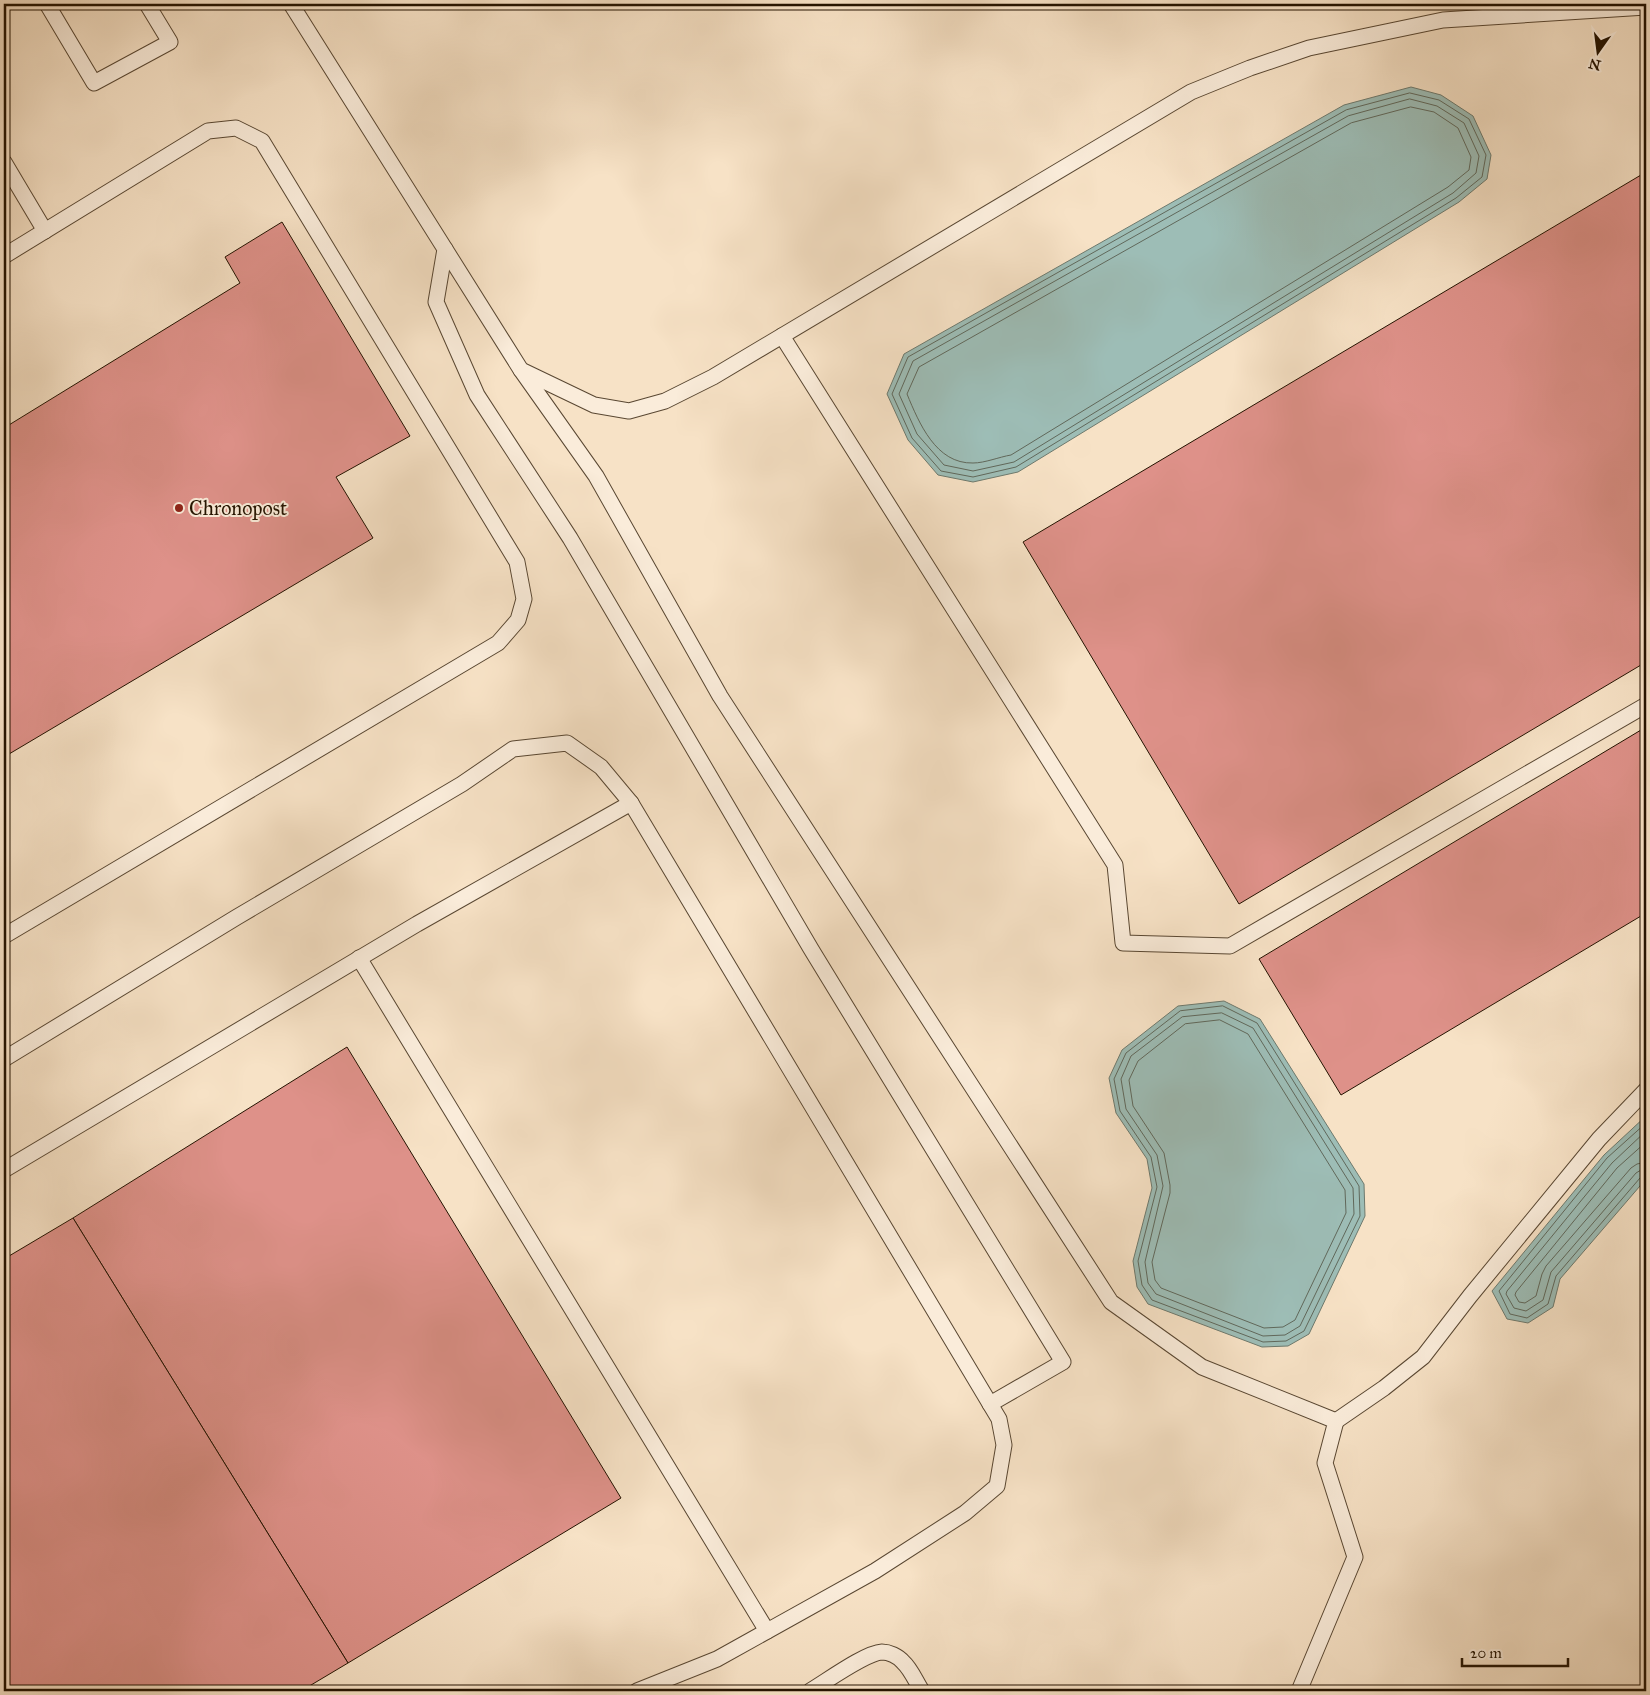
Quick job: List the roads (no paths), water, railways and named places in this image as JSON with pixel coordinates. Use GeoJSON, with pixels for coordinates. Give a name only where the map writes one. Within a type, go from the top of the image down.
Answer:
{"type":"FeatureCollection","features":[{"type":"Feature","properties":{"kind":"lane"},"geometry":{"type":"LineString","coordinates":[[47,4],[94,83],[170,42],[148,4]]}},
{"type":"Feature","properties":{"kind":"lane"},"geometry":{"type":"LineString","coordinates":[[291,4],[521,370],[596,476],[720,696],[1111,1302],[1202,1367],[1336,1421]]}},
{"type":"Feature","properties":{"kind":"lane"},"geometry":{"type":"LineString","coordinates":[[521,370],[594,405],[629,411],[665,401],[713,377],[1191,92],[1250,68],[1309,48],[1443,20],[1646,8]]}},
{"type":"Feature","properties":{"kind":"lane"},"geometry":{"type":"LineString","coordinates":[[4,256],[208,131],[236,128],[262,141],[517,562],[524,599],[518,620],[498,643],[4,936]]}},
{"type":"Feature","properties":{"kind":"lane"},"geometry":{"type":"LineString","coordinates":[[4,162],[45,231]]}},
{"type":"Feature","properties":{"kind":"lane"},"geometry":{"type":"LineString","coordinates":[[445,249],[436,302],[477,394],[570,538],[811,949],[1063,1362],[990,1404]]}},
{"type":"Feature","properties":{"kind":"lane"},"geometry":{"type":"LineString","coordinates":[[782,336],[1115,865],[1123,943],[1230,946],[1646,705]]}},
{"type":"Feature","properties":{"kind":"lane"},"geometry":{"type":"LineString","coordinates":[[4,1059],[237,917],[462,784],[513,750],[567,743],[601,767],[631,803],[999,1419],[1004,1445],[997,1486],[964,1514],[875,1571],[717,1659],[637,1691]]}},
{"type":"Feature","properties":{"kind":"lane"},"geometry":{"type":"LineString","coordinates":[[4,1170],[359,958],[631,803]]}},
{"type":"Feature","properties":{"kind":"lane"},"geometry":{"type":"LineString","coordinates":[[359,958],[767,1631]]}},
{"type":"Feature","properties":{"kind":"lane"},"geometry":{"type":"LineString","coordinates":[[1299,1691],[1355,1557],[1325,1463],[1336,1421],[1384,1388],[1423,1357],[1470,1296],[1599,1139],[1646,1090]]}},
{"type":"Feature","properties":{"kind":"lane"},"geometry":{"type":"LineString","coordinates":[[810,1691],[875,1653],[885,1652],[896,1656],[904,1662],[922,1691]]}},
{"type":"Feature","properties":{"kind":"water"},"geometry":{"type":"Polygon","coordinates":[[[1411,87],[1441,95],[1473,116],[1491,155],[1487,179],[1459,202],[1018,472],[973,482],[938,475],[908,440],[887,394],[904,354],[1344,105],[1411,87]]]}},
{"type":"Feature","properties":{"kind":"water"},"geometry":{"type":"Polygon","coordinates":[[[1224,1001],[1260,1019],[1364,1184],[1365,1216],[1309,1334],[1288,1346],[1262,1347],[1148,1304],[1137,1287],[1133,1261],[1152,1188],[1147,1159],[1116,1113],[1109,1078],[1122,1050],[1178,1006],[1224,1001]]]}},
{"type":"Feature","properties":{"kind":"water"},"geometry":{"type":"Polygon","coordinates":[[[1646,1116],[1646,1179],[1560,1279],[1553,1307],[1528,1323],[1507,1319],[1492,1291],[1604,1155],[1646,1116]]]}},
{"type":"Feature","properties":{"kind":"place","name":"Chronopost"},"geometry":{"type":"Point","coordinates":[179,508]}}]}
